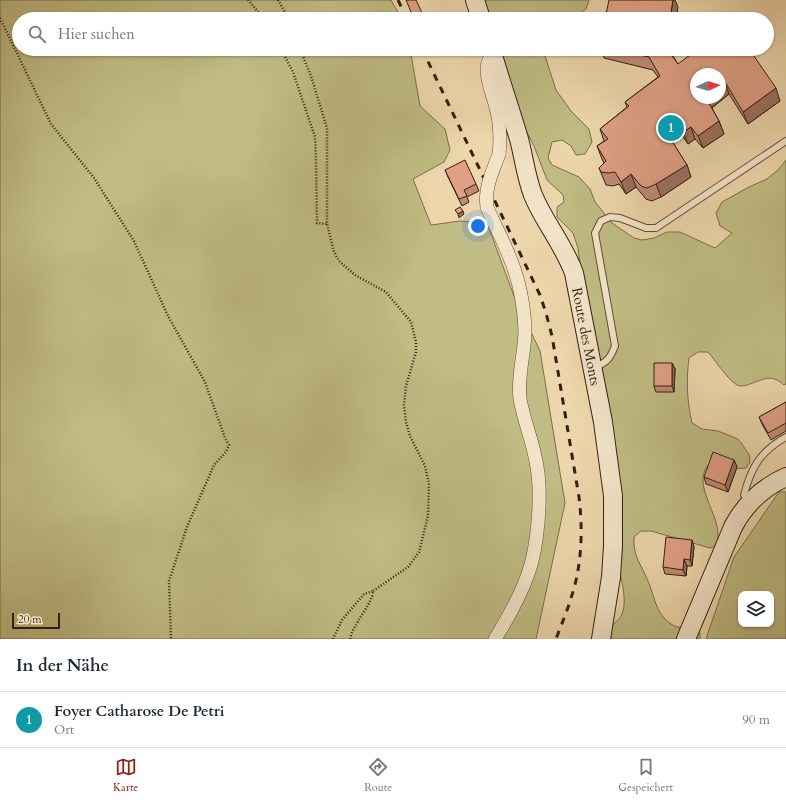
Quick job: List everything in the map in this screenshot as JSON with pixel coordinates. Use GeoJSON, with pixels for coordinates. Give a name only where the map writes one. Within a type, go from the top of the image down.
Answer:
{"type":"FeatureCollection","features":[{"type":"Feature","properties":{"kind":"street"},"geometry":{"type":"LineString","coordinates":[[475,0],[479,12]]}},
{"type":"Feature","properties":{"kind":"street"},"geometry":{"type":"LineString","coordinates":[[490,56],[487,68],[488,81],[496,105],[501,140],[499,154],[488,187],[486,200],[487,207],[508,251],[522,299],[525,331],[519,380],[520,398],[523,416],[537,466],[540,495],[535,546],[528,573],[513,610],[495,639]]}},
{"type":"Feature","properties":{"kind":"street","name":"Route des Monts"},"geometry":{"type":"LineString","coordinates":[[493,56],[508,101],[533,195],[568,259],[574,273],[603,422],[613,496],[613,546],[611,577],[601,639]]}},
{"type":"Feature","properties":{"kind":"street"},"geometry":{"type":"LineString","coordinates":[[686,639],[738,519],[750,501],[759,493],[775,482],[786,477]]}},
{"type":"Feature","properties":{"kind":"lane"},"geometry":{"type":"LineString","coordinates":[[592,369],[606,362],[612,354],[615,346],[595,232],[601,221],[610,217],[620,218],[646,228],[656,228],[786,141]]}},
{"type":"Feature","properties":{"kind":"lane"},"geometry":{"type":"LineString","coordinates":[[750,501],[744,495],[752,468],[762,455],[774,444],[786,437]]}},
{"type":"Feature","properties":{"kind":"path"},"geometry":{"type":"LineString","coordinates":[[248,0],[258,12]]}},
{"type":"Feature","properties":{"kind":"path"},"geometry":{"type":"LineString","coordinates":[[278,0],[285,12]]}},
{"type":"Feature","properties":{"kind":"path"},"geometry":{"type":"LineString","coordinates":[[0,18],[12,43]]}},
{"type":"Feature","properties":{"kind":"path"},"geometry":{"type":"LineString","coordinates":[[18,56],[51,124],[94,178],[134,241],[168,316],[205,382],[225,438],[229,445],[226,452],[214,465],[187,527],[169,581],[171,639]]}},
{"type":"Feature","properties":{"kind":"path"},"geometry":{"type":"LineString","coordinates":[[285,56],[293,72],[315,137],[317,223],[327,224]]}},
{"type":"Feature","properties":{"kind":"path"},"geometry":{"type":"LineString","coordinates":[[303,56],[311,76],[327,128],[327,224],[334,252],[340,261],[355,275],[386,292],[411,322],[416,342],[416,352],[406,386],[404,405],[406,422],[410,436],[425,466],[429,484],[428,516],[420,552],[408,567],[373,591],[364,594],[342,620],[333,639]]}},
{"type":"Feature","properties":{"kind":"path"},"geometry":{"type":"LineString","coordinates":[[350,639],[362,613],[373,596],[373,591]]}},
{"type":"Feature","properties":{"kind":"shaded area"},"geometry":{"type":"Polygon","coordinates":[[[0,0],[391,0],[398,12],[12,12],[12,56],[411,56],[420,106],[445,129],[450,150],[444,162],[413,179],[431,225],[460,221],[487,223],[514,296],[540,351],[565,503],[536,639],[0,639],[0,0]]]}},
{"type":"Feature","properties":{"kind":"shaded area"},"geometry":{"type":"Polygon","coordinates":[[[481,0],[589,0],[586,9],[582,12],[482,12],[481,0]]]}},
{"type":"Feature","properties":{"kind":"shaded area"},"geometry":{"type":"Polygon","coordinates":[[[488,56],[545,56],[556,90],[571,111],[589,129],[592,142],[585,154],[576,155],[571,146],[562,140],[552,142],[548,158],[552,165],[579,177],[590,189],[595,202],[612,223],[634,238],[642,240],[654,238],[667,232],[680,232],[715,248],[732,233],[720,226],[716,213],[722,202],[767,179],[779,169],[786,160],[786,384],[784,385],[778,380],[772,378],[741,386],[737,385],[708,352],[698,352],[689,358],[688,391],[692,423],[702,429],[718,431],[738,439],[749,454],[750,462],[746,468],[732,469],[725,465],[708,465],[704,474],[703,484],[717,526],[718,536],[716,546],[710,548],[651,531],[641,531],[634,537],[636,555],[662,615],[674,626],[700,633],[700,639],[606,639],[611,626],[621,617],[624,608],[624,594],[616,559],[578,248],[573,233],[557,217],[557,207],[564,202],[563,195],[547,180],[534,146],[488,56]]]}},
{"type":"Feature","properties":{"kind":"shaded area"},"geometry":{"type":"Polygon","coordinates":[[[779,492],[786,492],[786,639],[706,639],[734,557],[779,492]]]}},
{"type":"Feature","properties":{"kind":"building"},"geometry":{"type":"Polygon","coordinates":[[[406,0],[416,0],[422,12],[411,12],[406,0]]]}},
{"type":"Feature","properties":{"kind":"building"},"geometry":{"type":"Polygon","coordinates":[[[609,0],[673,0],[671,12],[606,12],[609,0]]]}},
{"type":"Feature","properties":{"kind":"building"},"geometry":{"type":"Polygon","coordinates":[[[644,56],[672,56],[678,64],[689,56],[754,56],[776,88],[743,112],[726,84],[726,68],[690,68],[690,104],[709,104],[719,121],[698,136],[691,127],[683,132],[675,118],[663,127],[687,165],[647,188],[641,186],[631,174],[621,182],[615,172],[601,172],[599,168],[606,161],[597,146],[608,139],[600,129],[629,106],[625,102],[660,76],[649,57],[644,56]]]}},
{"type":"Feature","properties":{"kind":"building"},"geometry":{"type":"Polygon","coordinates":[[[465,160],[476,184],[464,190],[467,196],[459,199],[445,170],[465,160]]]}},
{"type":"Feature","properties":{"kind":"building"},"geometry":{"type":"Polygon","coordinates":[[[460,207],[463,211],[458,214],[455,210],[460,207]]]}},
{"type":"Feature","properties":{"kind":"building"},"geometry":{"type":"Polygon","coordinates":[[[654,363],[672,363],[672,386],[654,386],[654,363]]]}},
{"type":"Feature","properties":{"kind":"building"},"geometry":{"type":"Polygon","coordinates":[[[786,402],[786,423],[768,433],[759,417],[786,402]]]}},
{"type":"Feature","properties":{"kind":"building"},"geometry":{"type":"Polygon","coordinates":[[[713,452],[734,460],[725,485],[704,477],[713,452]]]}},
{"type":"Feature","properties":{"kind":"building"},"geometry":{"type":"Polygon","coordinates":[[[666,537],[692,540],[690,560],[684,559],[683,570],[663,567],[666,537]]]}},
{"type":"Feature","properties":{"kind":"railway"},"geometry":{"type":"LineString","coordinates":[[398,0],[404,12]]}},
{"type":"Feature","properties":{"kind":"railway"},"geometry":{"type":"LineString","coordinates":[[425,56],[540,295],[552,336],[579,497],[581,522],[581,548],[575,586],[556,639]]}},
{"type":"Feature","properties":{"kind":"place","name":"Foyer Catharose De Petri"},"geometry":{"type":"Point","coordinates":[671,128]}}]}
